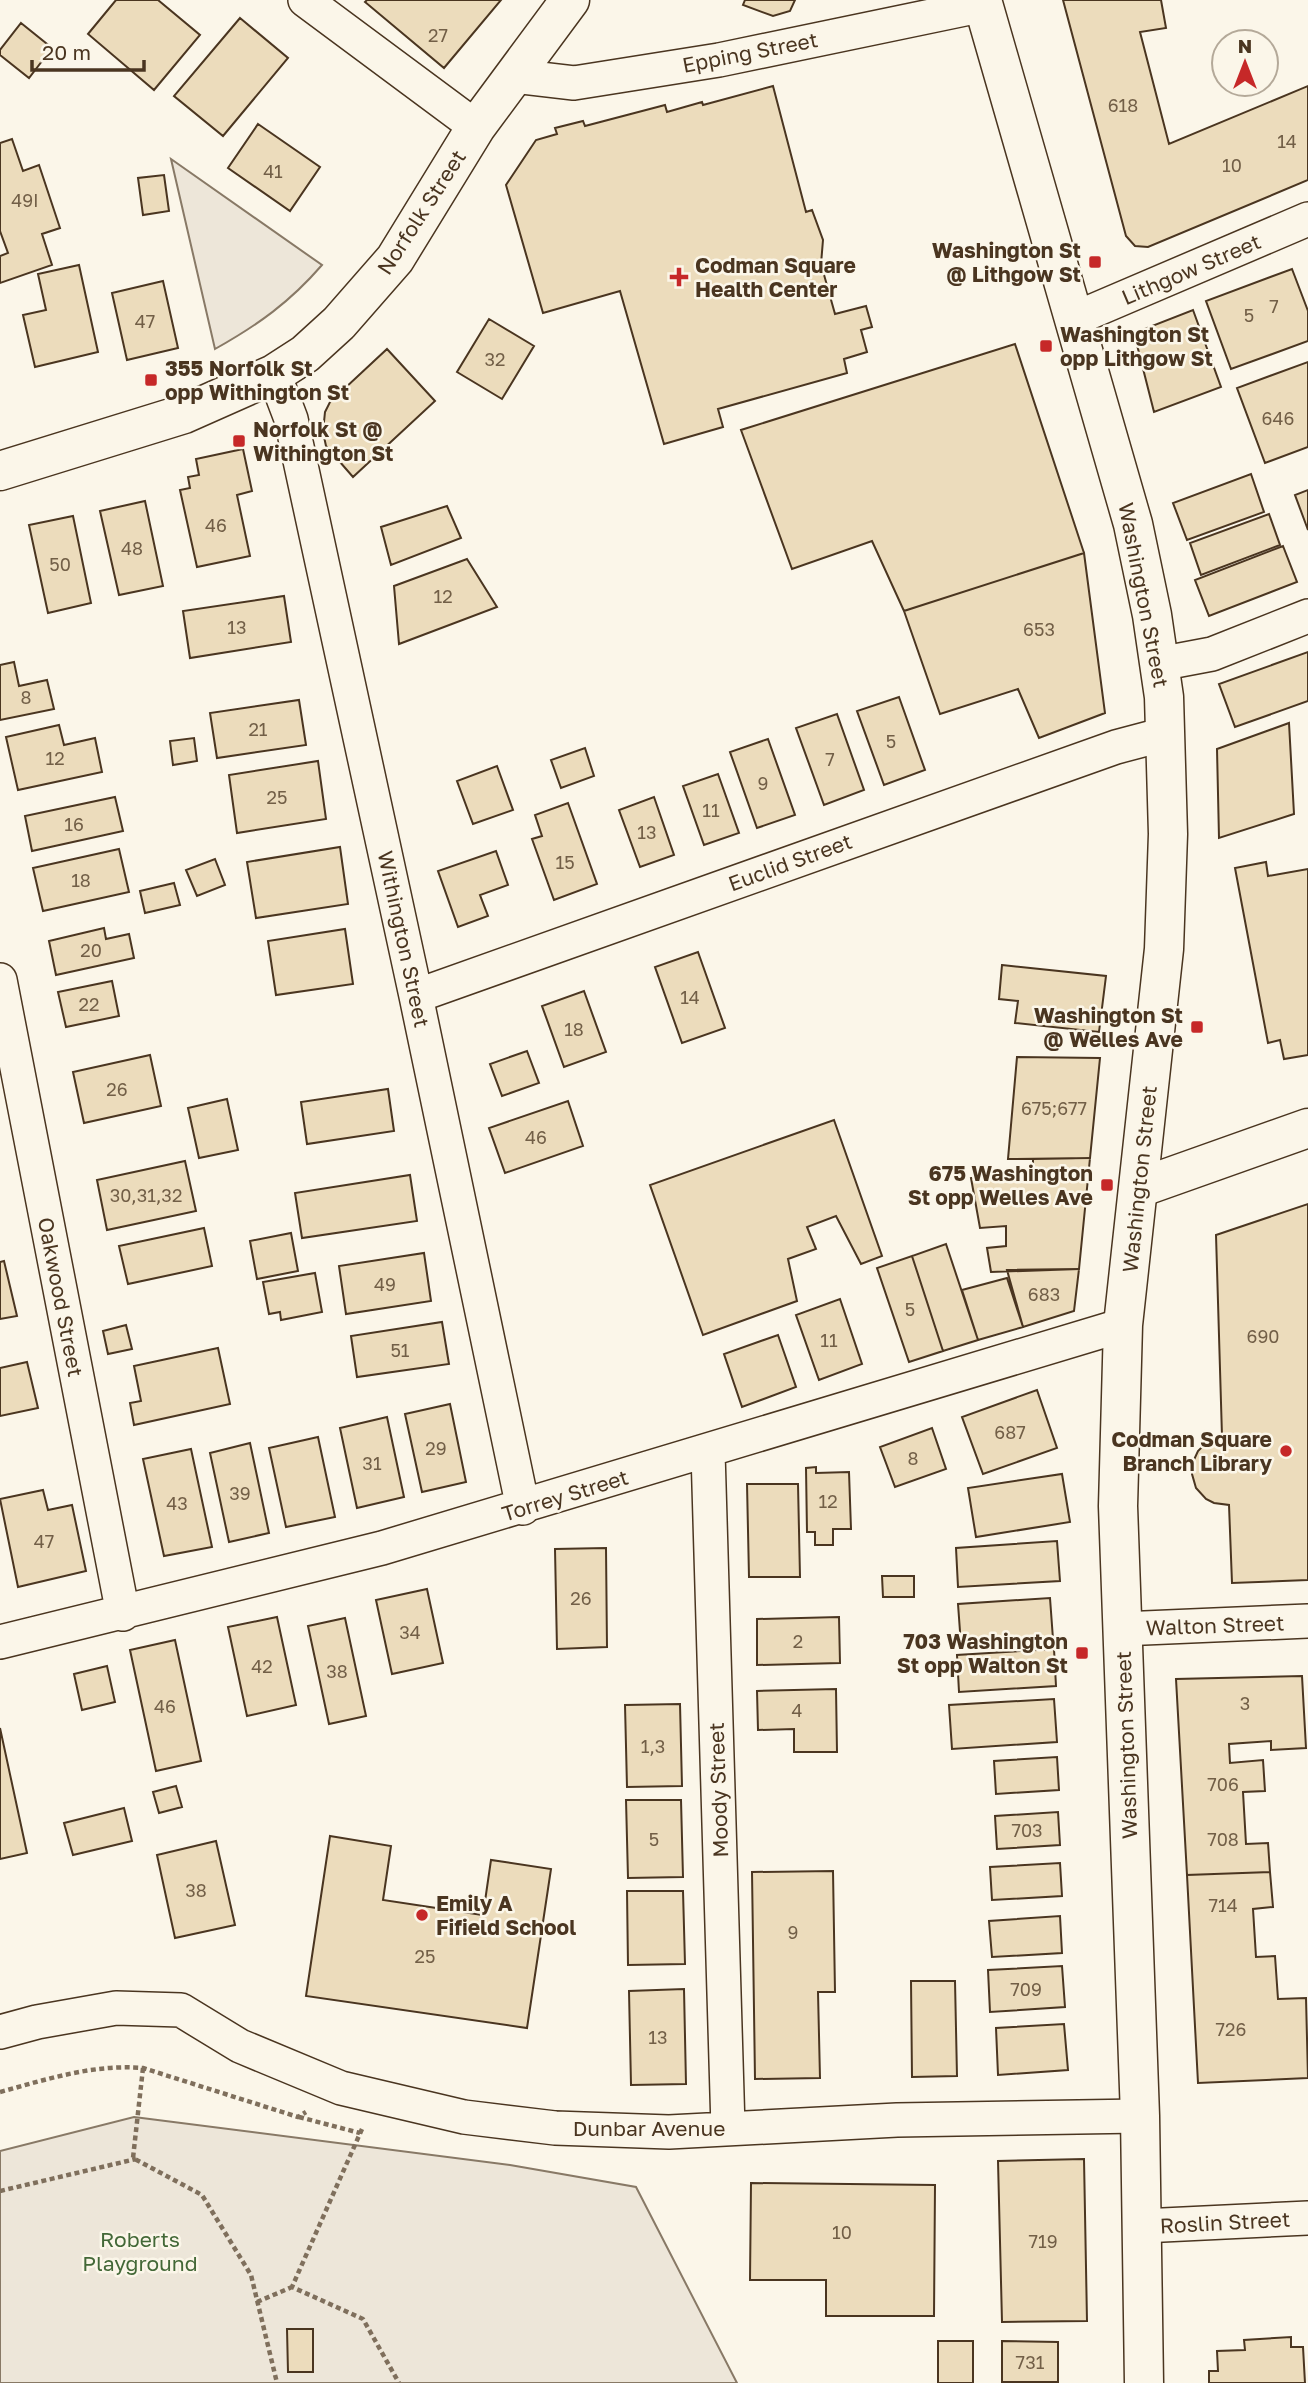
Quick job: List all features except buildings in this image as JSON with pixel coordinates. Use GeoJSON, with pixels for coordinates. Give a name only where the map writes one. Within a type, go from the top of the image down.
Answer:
{"type":"FeatureCollection","features":[{"type":"Feature","properties":{"kind":"main road","name":"Norfolk Street"},"geometry":{"type":"LineString","coordinates":[[0,471],[184,414],[274,374],[305,354],[339,323],[395,259],[476,127],[570,0]]}},
{"type":"Feature","properties":{"kind":"main road","name":"Washington Street"},"geometry":{"type":"LineString","coordinates":[[983,2],[1133,524],[1152,615],[1164,697],[1168,834],[1164,949],[1124,1325],[1118,1506],[1140,2116],[1144,2383]]}},
{"type":"Feature","properties":{"kind":"main road"},"geometry":{"type":"LineString","coordinates":[[1139,1188],[1308,1128]]}},
{"type":"Feature","properties":{"kind":"street"},"geometry":{"type":"LineString","coordinates":[[305,0],[476,127]]}},
{"type":"Feature","properties":{"kind":"street","name":"Epping Street"},"geometry":{"type":"LineString","coordinates":[[514,76],[573,83],[719,60],[983,2]]}},
{"type":"Feature","properties":{"kind":"street","name":"Lithgow Street"},"geometry":{"type":"LineString","coordinates":[[1074,319],[1308,219]]}},
{"type":"Feature","properties":{"kind":"street","name":"Withington Street"},"geometry":{"type":"LineString","coordinates":[[274,374],[291,419],[523,1508]]}},
{"type":"Feature","properties":{"kind":"street"},"geometry":{"type":"LineString","coordinates":[[1159,664],[1212,654],[1308,616]]}},
{"type":"Feature","properties":{"kind":"street","name":"Euclid Street"},"geometry":{"type":"LineString","coordinates":[[416,996],[1116,747],[1165,734]]}},
{"type":"Feature","properties":{"kind":"street","name":"Oakwood Street"},"geometry":{"type":"LineString","coordinates":[[0,980],[123,1614]]}},
{"type":"Feature","properties":{"kind":"street","name":"Torrey Street"},"geometry":{"type":"LineString","coordinates":[[0,1642],[123,1614],[382,1548],[523,1508],[1124,1325]]}},
{"type":"Feature","properties":{"kind":"street","name":"Moody Street"},"geometry":{"type":"LineString","coordinates":[[708,1452],[728,2129]]}},
{"type":"Feature","properties":{"kind":"street","name":"Walton Street"},"geometry":{"type":"LineString","coordinates":[[1121,1629],[1308,1621]]}},
{"type":"Feature","properties":{"kind":"street","name":"Dunbar Avenue"},"geometry":{"type":"LineString","coordinates":[[0,2032],[37,2022],[116,2008],[181,2010],[240,2046],[341,2088],[464,2117],[555,2128],[669,2132],[897,2120],[1140,2116]]}},
{"type":"Feature","properties":{"kind":"street","name":"Roslin Street"},"geometry":{"type":"LineString","coordinates":[[1142,2226],[1308,2218]]}},
{"type":"Feature","properties":{"kind":"path"},"geometry":{"type":"LineString","coordinates":[[0,2092],[93,2068],[143,2068],[298,2117],[360,2133]]}},
{"type":"Feature","properties":{"kind":"path"},"geometry":{"type":"LineString","coordinates":[[143,2068],[133,2158],[202,2195],[251,2275],[276,2383]]}},
{"type":"Feature","properties":{"kind":"path"},"geometry":{"type":"LineString","coordinates":[[298,2117],[341,2088]]}},
{"type":"Feature","properties":{"kind":"path"},"geometry":{"type":"LineString","coordinates":[[257,2302],[292,2287],[376,2096]]}},
{"type":"Feature","properties":{"kind":"path"},"geometry":{"type":"LineString","coordinates":[[0,2191],[136,2159]]}},
{"type":"Feature","properties":{"kind":"path"},"geometry":{"type":"LineString","coordinates":[[292,2287],[363,2319],[399,2383]]}},
{"type":"Feature","properties":{"kind":"green space"},"geometry":{"type":"Polygon","coordinates":[[[171,159],[322,265],[273,312],[215,349],[171,159]]]}},
{"type":"Feature","properties":{"kind":"green space","name":"Roberts Playground"},"geometry":{"type":"Polygon","coordinates":[[[134,2117],[510,2165],[636,2187],[737,2383],[0,2383],[0,2151],[134,2117]]]}},
{"type":"Feature","properties":{"kind":"place","name":"Washington St @ Lithgow St"},"geometry":{"type":"Point","coordinates":[1095,262]}},
{"type":"Feature","properties":{"kind":"place","name":"Codman Square Health Center"},"geometry":{"type":"Point","coordinates":[679,277]}},
{"type":"Feature","properties":{"kind":"place","name":"Washington St opp Lithgow St"},"geometry":{"type":"Point","coordinates":[1046,346]}},
{"type":"Feature","properties":{"kind":"place","name":"355 Norfolk St opp Withington St"},"geometry":{"type":"Point","coordinates":[151,380]}},
{"type":"Feature","properties":{"kind":"place","name":"Norfolk St @ Withington St"},"geometry":{"type":"Point","coordinates":[239,441]}},
{"type":"Feature","properties":{"kind":"place","name":"Washington St @ Welles Ave"},"geometry":{"type":"Point","coordinates":[1197,1027]}},
{"type":"Feature","properties":{"kind":"place","name":"675 Washington St opp Welles Ave"},"geometry":{"type":"Point","coordinates":[1107,1185]}},
{"type":"Feature","properties":{"kind":"place","name":"Codman Square Branch Library"},"geometry":{"type":"Point","coordinates":[1286,1451]}},
{"type":"Feature","properties":{"kind":"place","name":"703 Washington St opp Walton St"},"geometry":{"type":"Point","coordinates":[1082,1653]}},
{"type":"Feature","properties":{"kind":"place","name":"Emily A Fifield School"},"geometry":{"type":"Point","coordinates":[422,1915]}}]}
